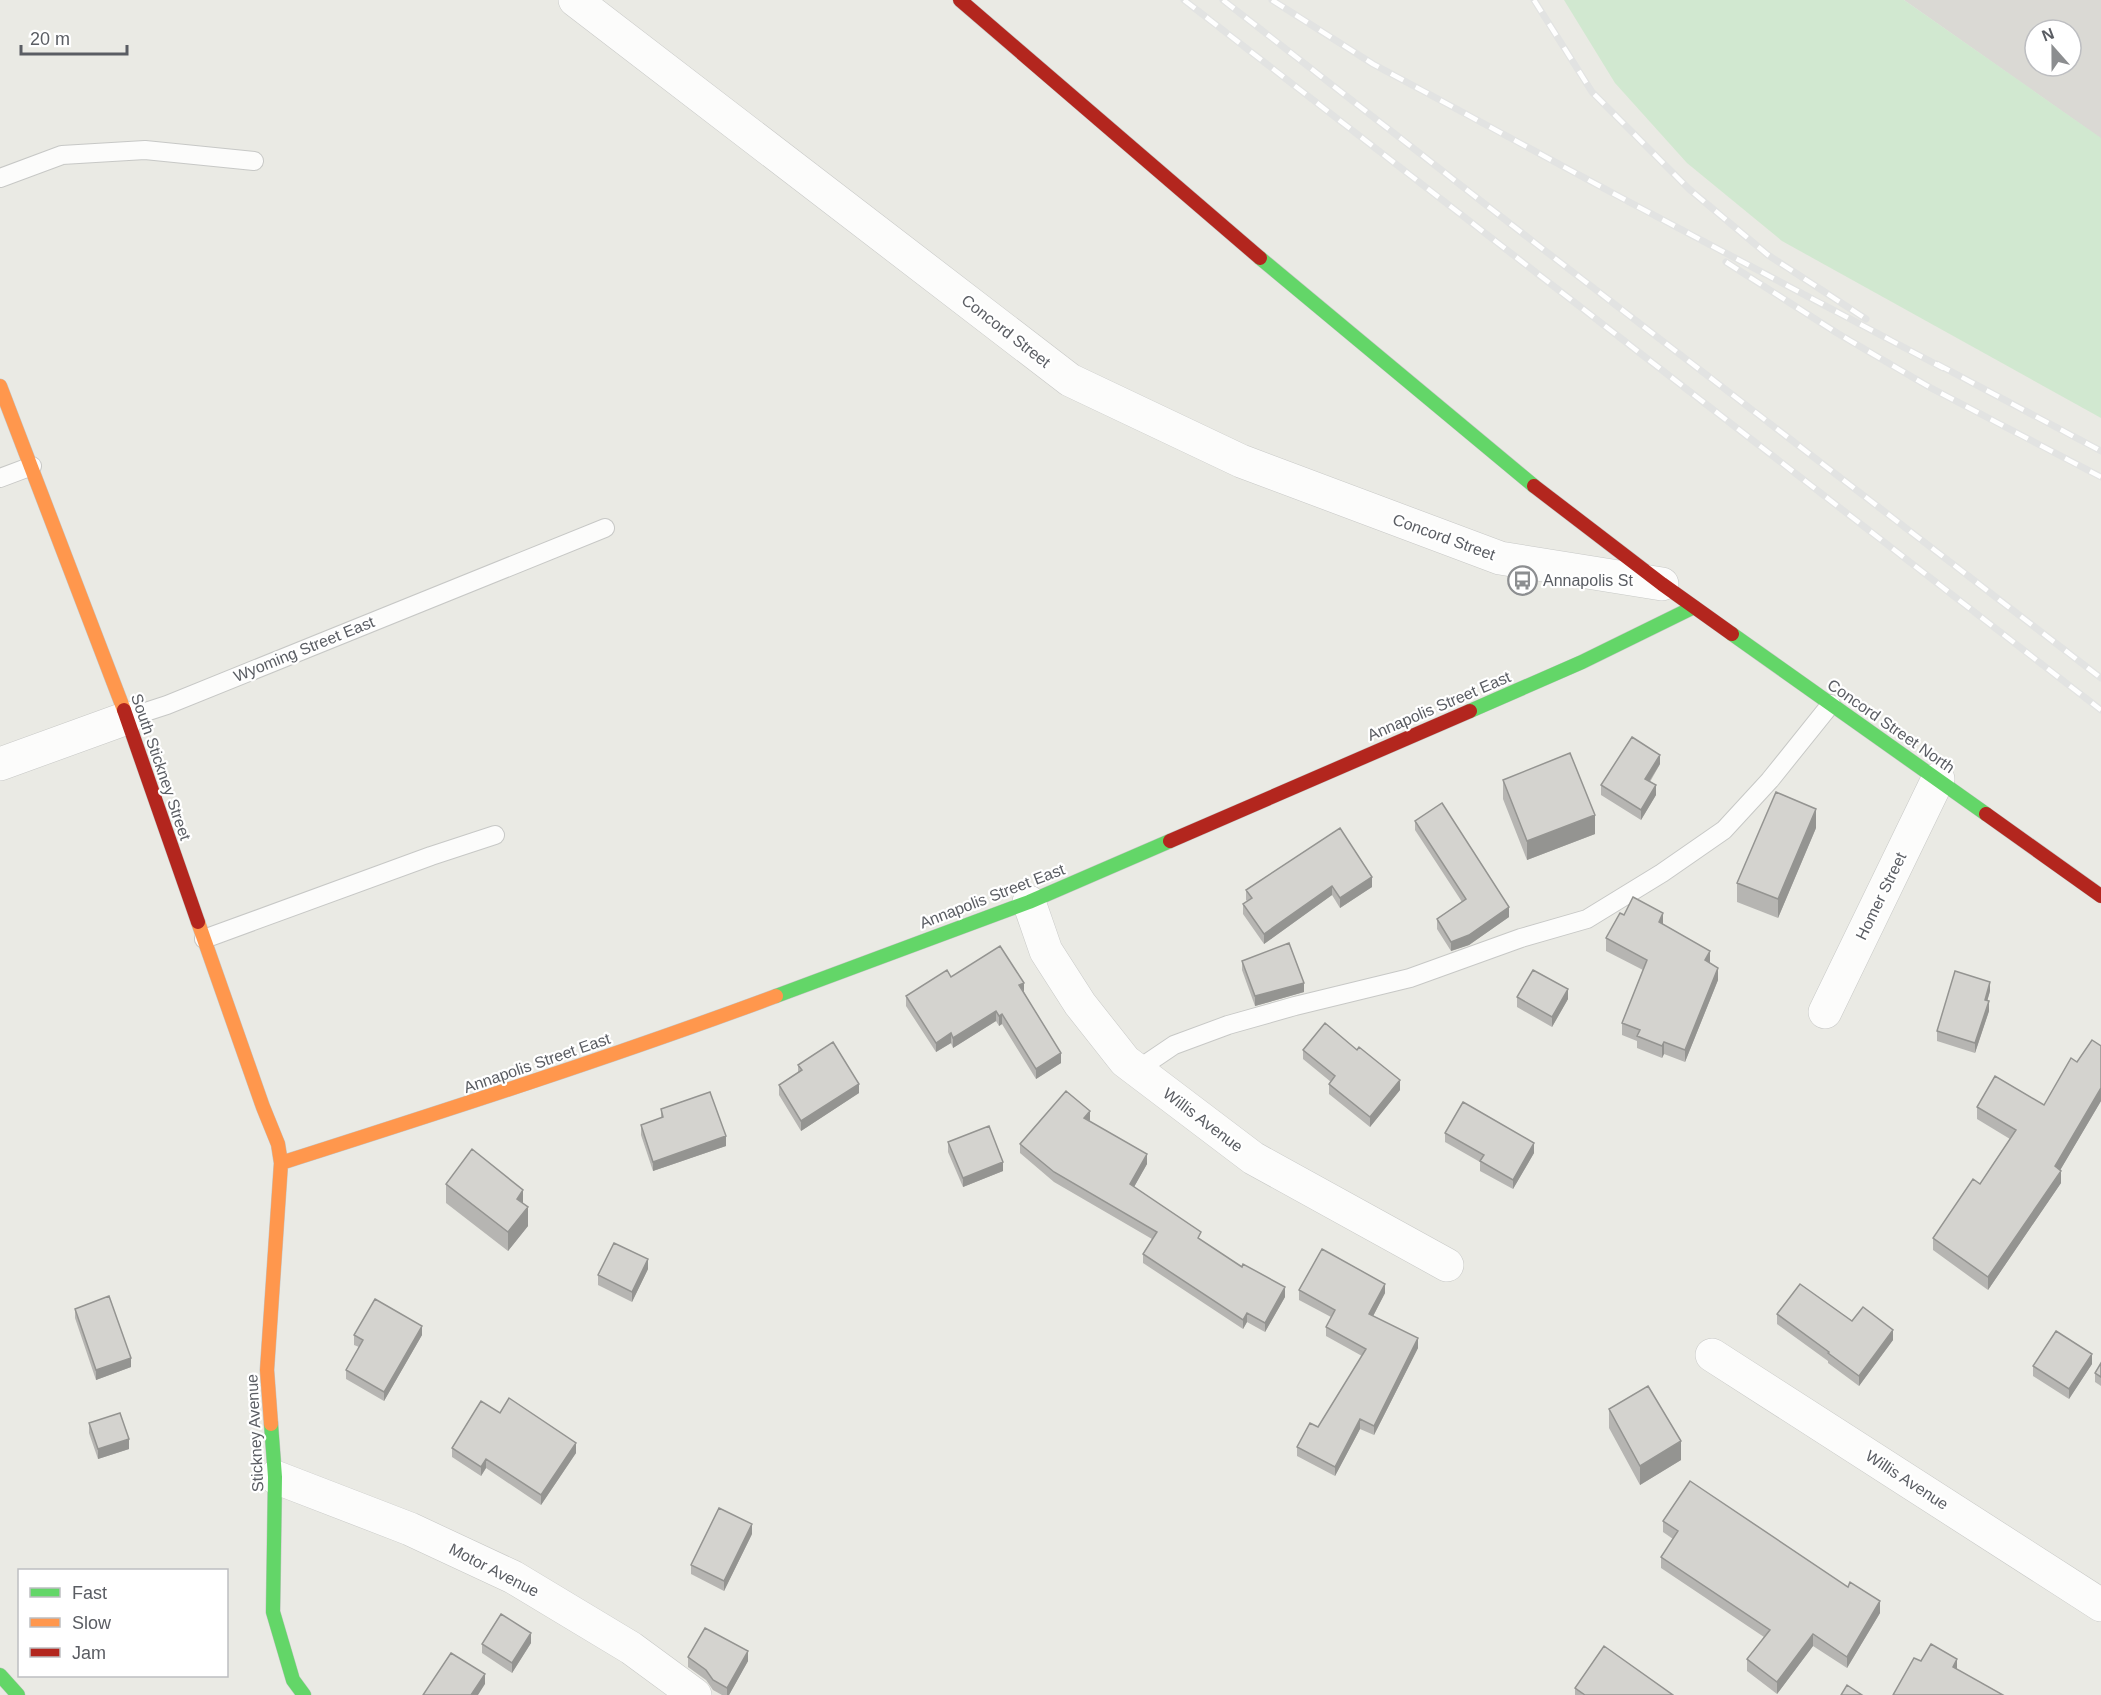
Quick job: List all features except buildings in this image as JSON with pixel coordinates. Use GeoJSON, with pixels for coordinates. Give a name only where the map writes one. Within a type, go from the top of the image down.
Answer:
{"type":"FeatureCollection","features":[{"type":"Feature","properties":{"kind":"main road"},"geometry":{"type":"LineString","coordinates":[[960,0],[1281,277],[1526,480],[1662,584]]}},
{"type":"Feature","properties":{"kind":"main road","name":"South Stickney Street"},"geometry":{"type":"LineString","coordinates":[[0,386],[127,718],[278,1144],[281,1163]]}},
{"type":"Feature","properties":{"kind":"main road","name":"Concord Street North"},"geometry":{"type":"LineString","coordinates":[[1662,584],[2101,896]]}},
{"type":"Feature","properties":{"kind":"main road","name":"Annapolis Street East"},"geometry":{"type":"LineString","coordinates":[[281,1163],[483,1100],[677,1033],[1029,902],[1582,662],[1694,607]]}},
{"type":"Feature","properties":{"kind":"main road","name":"Stickney Avenue"},"geometry":{"type":"LineString","coordinates":[[281,1163],[267,1370],[276,1477],[273,1612],[293,1680],[304,1695]]}},
{"type":"Feature","properties":{"kind":"main road"},"geometry":{"type":"LineString","coordinates":[[0,1675],[18,1695]]}},
{"type":"Feature","properties":{"kind":"street","name":"Concord Street"},"geometry":{"type":"LineString","coordinates":[[575,0],[1070,380],[1241,461],[1500,558],[1662,584]]}},
{"type":"Feature","properties":{"kind":"street","name":"Wyoming Street East"},"geometry":{"type":"LineString","coordinates":[[0,764],[127,718]]}},
{"type":"Feature","properties":{"kind":"street","name":"Homer Street"},"geometry":{"type":"LineString","coordinates":[[1825,1012],[1938,779]]}},
{"type":"Feature","properties":{"kind":"street","name":"Willis Avenue"},"geometry":{"type":"LineString","coordinates":[[1029,902],[1046,951],[1080,1004],[1125,1060],[1253,1158],[1447,1265]]}},
{"type":"Feature","properties":{"kind":"street","name":"Willis Avenue"},"geometry":{"type":"LineString","coordinates":[[1712,1355],[2101,1605]]}},
{"type":"Feature","properties":{"kind":"street","name":"Motor Avenue"},"geometry":{"type":"LineString","coordinates":[[276,1477],[410,1529],[513,1577],[631,1648],[695,1695]]}},
{"type":"Feature","properties":{"kind":"lane"},"geometry":{"type":"LineString","coordinates":[[0,178],[62,155],[145,150],[254,161]]}},
{"type":"Feature","properties":{"kind":"lane"},"geometry":{"type":"LineString","coordinates":[[0,478],[32,466]]}},
{"type":"Feature","properties":{"kind":"lane","name":"Wyoming Street East"},"geometry":{"type":"LineString","coordinates":[[127,718],[167,705],[605,528]]}},
{"type":"Feature","properties":{"kind":"lane"},"geometry":{"type":"LineString","coordinates":[[1137,1070],[1174,1046],[1228,1025],[1410,978],[1521,938],[1587,918],[1662,873],[1724,830],[1770,780],[1831,704]]}},
{"type":"Feature","properties":{"kind":"lane"},"geometry":{"type":"LineString","coordinates":[[204,939],[495,834]]}},
{"type":"Feature","properties":{"kind":"shaded area"},"geometry":{"type":"Polygon","coordinates":[[[1904,0],[2101,0],[2100,138],[1904,0]]]}},
{"type":"Feature","properties":{"kind":"green space"},"geometry":{"type":"Polygon","coordinates":[[[1564,0],[1904,0],[2101,138],[2101,418],[1782,241],[1687,163],[1615,83],[1564,0]]]}},
{"type":"Feature","properties":{"kind":"railway"},"geometry":{"type":"LineString","coordinates":[[1184,0],[2101,710]]}},
{"type":"Feature","properties":{"kind":"railway"},"geometry":{"type":"LineString","coordinates":[[1223,0],[2101,678]]}},
{"type":"Feature","properties":{"kind":"railway"},"geometry":{"type":"LineString","coordinates":[[1272,0],[1373,64],[1943,368]]}},
{"type":"Feature","properties":{"kind":"railway"},"geometry":{"type":"LineString","coordinates":[[1534,0],[1592,92],[1689,189],[1768,255],[1866,319]]}},
{"type":"Feature","properties":{"kind":"railway"},"geometry":{"type":"LineString","coordinates":[[1726,262],[1837,333],[1931,388],[2101,477]]}},
{"type":"Feature","properties":{"kind":"railway"},"geometry":{"type":"LineString","coordinates":[[1937,364],[2101,451]]}},
{"type":"Feature","properties":{"kind":"traffic: fast"},"geometry":{"type":"LineString","coordinates":[[1260,258],[1534,486]]}},
{"type":"Feature","properties":{"kind":"traffic: fast"},"geometry":{"type":"LineString","coordinates":[[1470,711],[1582,662],[1694,607]]}},
{"type":"Feature","properties":{"kind":"traffic: fast"},"geometry":{"type":"LineString","coordinates":[[1732,634],[1986,814]]}},
{"type":"Feature","properties":{"kind":"traffic: fast"},"geometry":{"type":"LineString","coordinates":[[776,996],[1029,902],[1170,841]]}},
{"type":"Feature","properties":{"kind":"traffic: fast"},"geometry":{"type":"LineString","coordinates":[[271,1424],[275,1477],[273,1612],[293,1680],[304,1695]]}},
{"type":"Feature","properties":{"kind":"traffic: fast"},"geometry":{"type":"LineString","coordinates":[[0,1675],[18,1695]]}},
{"type":"Feature","properties":{"kind":"traffic: slow"},"geometry":{"type":"LineString","coordinates":[[0,386],[124,710]]}},
{"type":"Feature","properties":{"kind":"traffic: slow"},"geometry":{"type":"LineString","coordinates":[[198,922],[278,1144],[281,1163],[267,1370],[271,1424]]}},
{"type":"Feature","properties":{"kind":"traffic: slow"},"geometry":{"type":"LineString","coordinates":[[281,1163],[591,1062],[776,996]]}},
{"type":"Feature","properties":{"kind":"traffic: jam"},"geometry":{"type":"LineString","coordinates":[[960,0],[1260,258]]}},
{"type":"Feature","properties":{"kind":"traffic: jam"},"geometry":{"type":"LineString","coordinates":[[1534,486],[1662,584],[1732,634]]}},
{"type":"Feature","properties":{"kind":"traffic: jam"},"geometry":{"type":"LineString","coordinates":[[124,710],[198,922]]}},
{"type":"Feature","properties":{"kind":"traffic: jam"},"geometry":{"type":"LineString","coordinates":[[1170,841],[1470,711]]}},
{"type":"Feature","properties":{"kind":"traffic: jam"},"geometry":{"type":"LineString","coordinates":[[1986,814],[2101,896]]}},
{"type":"Feature","properties":{"kind":"place","name":"Annapolis St"},"geometry":{"type":"Point","coordinates":[1522,580]}}]}
